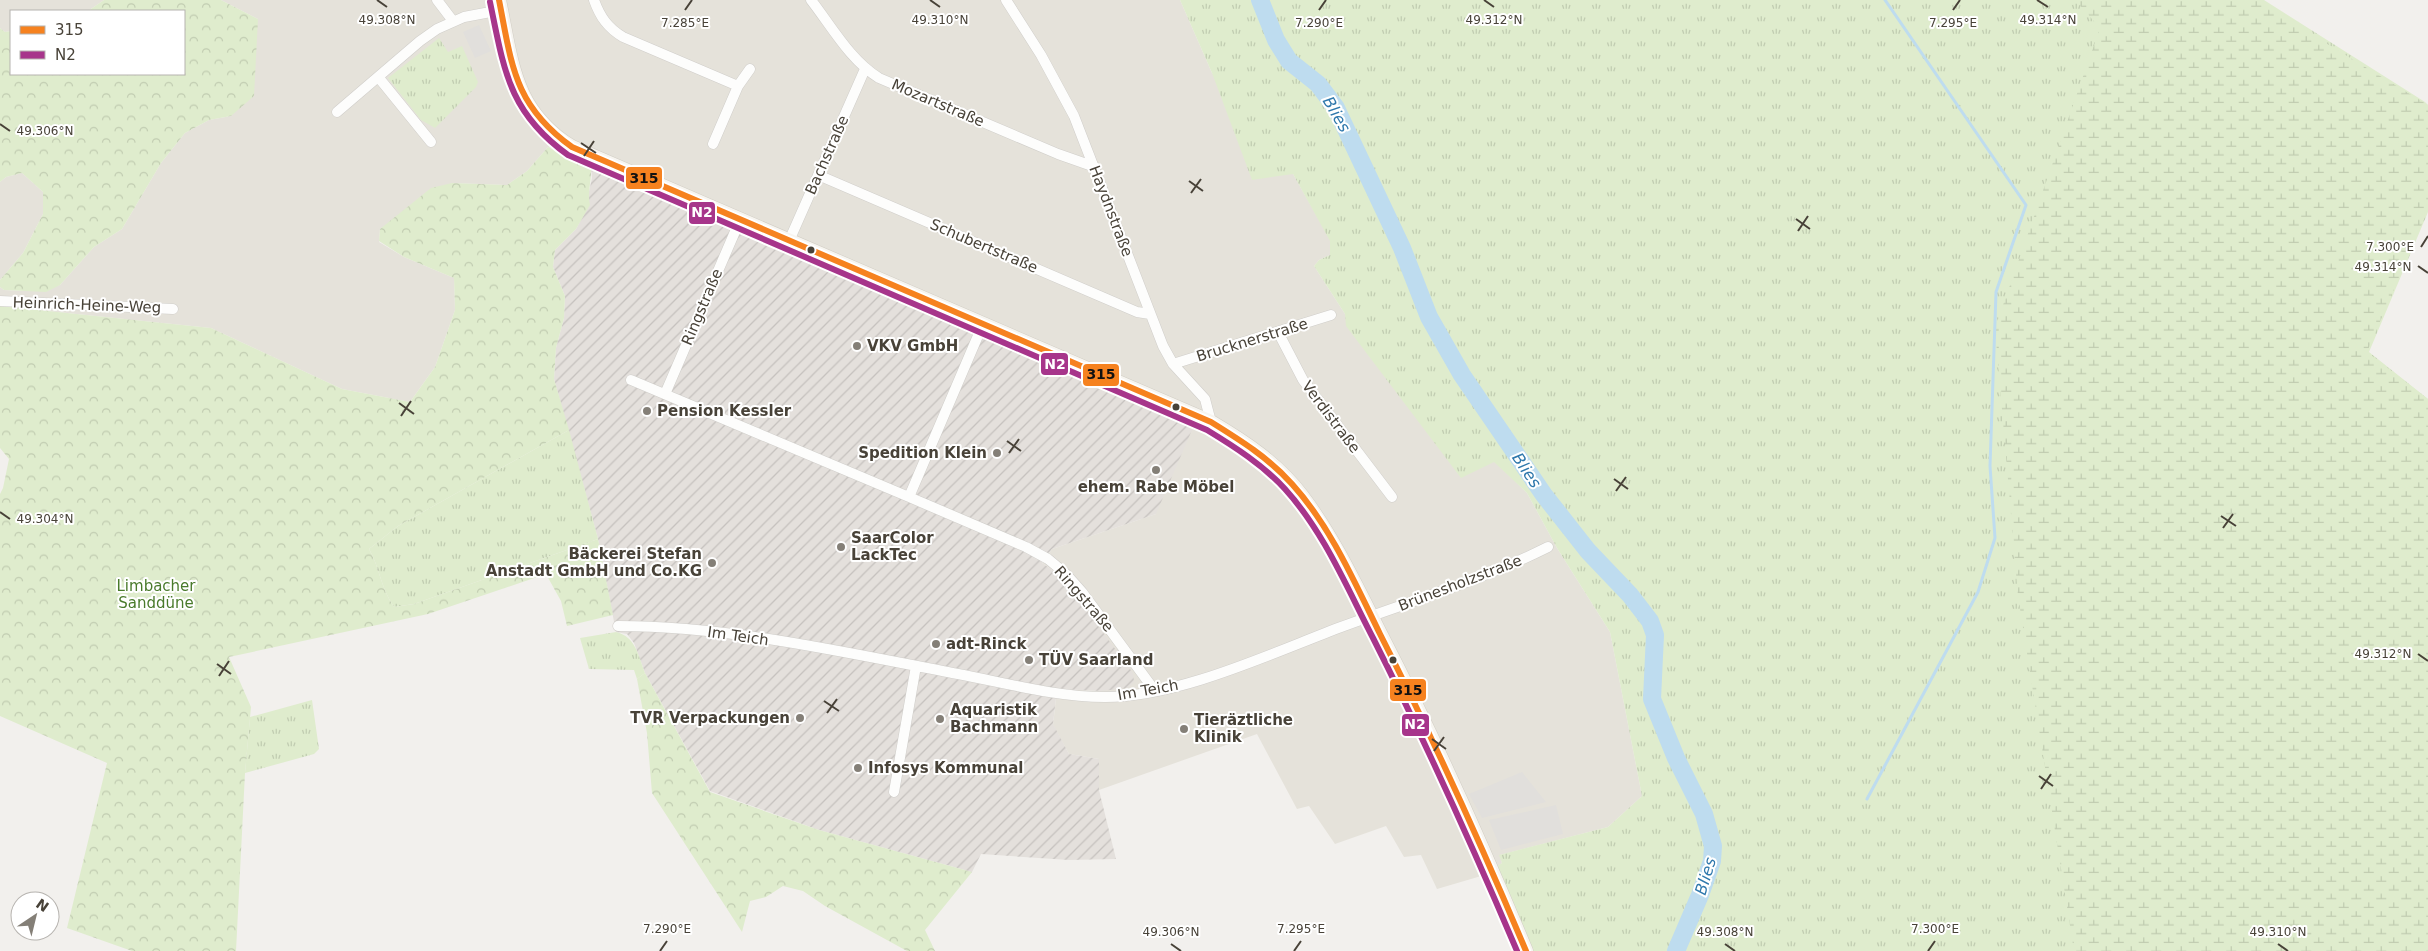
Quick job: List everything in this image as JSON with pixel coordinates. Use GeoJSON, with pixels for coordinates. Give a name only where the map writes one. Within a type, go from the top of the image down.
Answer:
{"type":"FeatureCollection","features":[{"type":"Feature","properties":{"kind":"street"},"geometry":{"type":"LineString","coordinates":[[437,0],[453,21]]}},
{"type":"Feature","properties":{"kind":"street"},"geometry":{"type":"LineString","coordinates":[[594,0],[602,19],[623,38],[738,86]]}},
{"type":"Feature","properties":{"kind":"street","name":"Mozartstraße"},"geometry":{"type":"LineString","coordinates":[[811,0],[866,69],[933,102],[1058,154],[1095,167]]}},
{"type":"Feature","properties":{"kind":"street","name":"Haydnstraße"},"geometry":{"type":"LineString","coordinates":[[1006,0],[1064,94],[1095,167],[1150,314],[1173,364],[1205,399],[1211,422]]}},
{"type":"Feature","properties":{"kind":"street"},"geometry":{"type":"LineString","coordinates":[[337,112],[420,41],[453,21],[500,5],[521,92],[536,118],[554,136],[572,147],[1211,422],[1256,450],[1301,495],[1336,549],[1444,760],[1526,951]]}},
{"type":"Feature","properties":{"kind":"street"},"geometry":{"type":"LineString","coordinates":[[714,144],[738,86],[750,69]]}},
{"type":"Feature","properties":{"kind":"street","name":"Bachstraße"},"geometry":{"type":"LineString","coordinates":[[789,241],[866,69]]}},
{"type":"Feature","properties":{"kind":"street"},"geometry":{"type":"LineString","coordinates":[[379,78],[430,142]]}},
{"type":"Feature","properties":{"kind":"street","name":"Schubertstraße"},"geometry":{"type":"LineString","coordinates":[[818,175],[1137,312],[1150,314]]}},
{"type":"Feature","properties":{"kind":"street","name":"Ringstraße"},"geometry":{"type":"LineString","coordinates":[[665,394],[740,220]]}},
{"type":"Feature","properties":{"kind":"street","name":"Heinrich-Heine-Weg"},"geometry":{"type":"LineString","coordinates":[[0,301],[173,309]]}},
{"type":"Feature","properties":{"kind":"street","name":"Brucknerstraße"},"geometry":{"type":"LineString","coordinates":[[1173,364],[1332,315]]}},
{"type":"Feature","properties":{"kind":"street"},"geometry":{"type":"LineString","coordinates":[[909,497],[983,324]]}},
{"type":"Feature","properties":{"kind":"street","name":"Verdistraße"},"geometry":{"type":"LineString","coordinates":[[1278,332],[1303,380],[1392,497]]}},
{"type":"Feature","properties":{"kind":"street","name":"Ringstraße"},"geometry":{"type":"LineString","coordinates":[[631,380],[1026,547],[1048,559],[1066,574],[1082,592],[1156,691]]}},
{"type":"Feature","properties":{"kind":"street","name":"Brünesholzstraße"},"geometry":{"type":"LineString","coordinates":[[1371,616],[1468,583],[1548,547]]}},
{"type":"Feature","properties":{"kind":"street","name":"Im Teich"},"geometry":{"type":"LineString","coordinates":[[618,626],[690,630],[739,636],[864,655],[1079,696],[1107,697],[1156,691],[1182,685],[1371,616]]}},
{"type":"Feature","properties":{"kind":"street"},"geometry":{"type":"LineString","coordinates":[[894,792],[916,666]]}},
{"type":"Feature","properties":{"kind":"shaded area"},"geometry":{"type":"Polygon","coordinates":[[[0,0],[104,0],[89,10],[10,10],[10,31],[5,32],[0,28],[0,0]]]}},
{"type":"Feature","properties":{"kind":"shaded area"},"geometry":{"type":"Polygon","coordinates":[[[221,0],[1180,0],[1212,73],[1293,174],[1331,241],[1330,255],[1319,260],[1314,266],[1345,314],[1527,493],[1557,548],[1610,632],[1642,796],[1608,827],[1500,855],[1502,863],[1488,874],[1437,889],[1421,855],[1404,857],[1386,826],[1335,844],[1309,806],[1297,809],[1257,734],[1099,790],[1099,759],[1069,754],[1053,725],[1057,689],[1101,691],[1061,576],[1042,563],[1052,549],[1156,514],[971,329],[548,147],[527,171],[507,185],[452,183],[380,229],[379,242],[404,257],[454,278],[455,310],[435,367],[410,402],[342,389],[211,328],[0,306],[0,287],[4,290],[22,291],[60,285],[94,247],[122,229],[161,163],[185,133],[209,120],[231,116],[258,19],[221,0]]]}},
{"type":"Feature","properties":{"kind":"shaded area"},"geometry":{"type":"Polygon","coordinates":[[[479,25],[491,51],[475,58],[463,32],[479,25]]]}},
{"type":"Feature","properties":{"kind":"shaded area"},"geometry":{"type":"Polygon","coordinates":[[[591,166],[1195,423],[1156,514],[1052,549],[1042,563],[1061,576],[1133,673],[1134,682],[1128,688],[1101,691],[1057,689],[1053,724],[1069,754],[1099,759],[1099,790],[1116,859],[1069,860],[981,854],[972,872],[819,830],[710,791],[645,673],[634,643],[627,634],[616,632],[598,539],[554,379],[556,348],[564,318],[565,296],[553,267],[555,250],[576,229],[589,205],[588,196],[592,178],[591,166]]]}},
{"type":"Feature","properties":{"kind":"shaded area"},"geometry":{"type":"Polygon","coordinates":[[[22,173],[43,192],[43,214],[23,253],[0,280],[0,182],[6,177],[22,173]]]}},
{"type":"Feature","properties":{"kind":"shaded area"},"geometry":{"type":"Polygon","coordinates":[[[1522,772],[1546,802],[1482,818],[1469,794],[1522,772]]]}},
{"type":"Feature","properties":{"kind":"shaded area"},"geometry":{"type":"Polygon","coordinates":[[[1556,805],[1563,834],[1501,850],[1489,820],[1556,805]]]}},
{"type":"Feature","properties":{"kind":"green space"},"geometry":{"type":"Polygon","coordinates":[[[104,0],[221,0],[258,19],[254,96],[231,116],[209,120],[185,133],[161,163],[122,229],[94,247],[60,285],[46,292],[4,290],[0,287],[0,280],[23,253],[43,214],[43,192],[22,173],[6,177],[0,182],[0,28],[5,32],[10,31],[10,75],[185,75],[185,10],[89,10],[104,0]]]}},
{"type":"Feature","properties":{"kind":"green space"},"geometry":{"type":"Polygon","coordinates":[[[1180,0],[2264,0],[2425,102],[2428,105],[2428,212],[2369,352],[2428,399],[2428,951],[1531,951],[1496,867],[1502,863],[1499,855],[1608,827],[1642,796],[1610,632],[1557,548],[1527,493],[1494,462],[1461,478],[1346,326],[1345,314],[1314,266],[1319,260],[1330,255],[1330,241],[1293,174],[1252,180],[1212,73],[1180,0]]]}},
{"type":"Feature","properties":{"kind":"green space"},"geometry":{"type":"Polygon","coordinates":[[[2075,0],[2263,0],[2263,5],[2428,105],[2428,210],[2367,352],[2428,399],[2428,951],[2074,951],[2018,596],[1995,328],[2100,28],[2075,0]]]}},
{"type":"Feature","properties":{"kind":"green space"},"geometry":{"type":"Polygon","coordinates":[[[439,38],[448,52],[462,46],[478,82],[476,87],[435,128],[421,120],[388,78],[439,38]]]}},
{"type":"Feature","properties":{"kind":"green space","name":"Limbacher Sanddüne"},"geometry":{"type":"Polygon","coordinates":[[[548,147],[591,166],[590,205],[576,229],[555,250],[553,267],[565,296],[564,318],[556,348],[554,379],[569,430],[398,526],[369,549],[386,593],[394,607],[414,604],[598,539],[613,615],[567,626],[561,601],[546,574],[428,614],[229,657],[251,707],[245,773],[236,951],[132,951],[67,928],[107,763],[0,716],[0,494],[9,459],[0,448],[0,306],[211,328],[342,389],[410,402],[435,367],[455,310],[454,278],[404,257],[379,241],[380,229],[431,188],[452,183],[507,185],[527,171],[548,147]]]}},
{"type":"Feature","properties":{"kind":"green space"},"geometry":{"type":"Polygon","coordinates":[[[569,430],[598,539],[414,604],[394,607],[386,593],[369,549],[398,526],[569,430]]]}},
{"type":"Feature","properties":{"kind":"green space"},"geometry":{"type":"Polygon","coordinates":[[[616,632],[628,638],[638,653],[645,673],[637,679],[634,670],[589,669],[580,638],[616,632]]]}},
{"type":"Feature","properties":{"kind":"green space"},"geometry":{"type":"Polygon","coordinates":[[[645,673],[710,792],[819,830],[972,872],[925,930],[935,951],[907,951],[825,906],[803,891],[783,886],[766,897],[750,901],[742,932],[652,793],[647,733],[637,679],[645,673]]]}},
{"type":"Feature","properties":{"kind":"green space"},"geometry":{"type":"Polygon","coordinates":[[[312,700],[319,749],[314,754],[245,773],[250,717],[312,700]]]}},
{"type":"Feature","properties":{"kind":"waterway","name":"Blies"},"geometry":{"type":"LineString","coordinates":[[1260,0],[1276,40],[1289,61],[1318,84],[1336,108],[1402,248],[1429,317],[1462,375],[1544,495],[1588,551],[1630,595],[1650,621],[1655,635],[1652,699],[1676,758],[1704,814],[1713,846],[1712,861],[1676,951]]}},
{"type":"Feature","properties":{"kind":"waterway"},"geometry":{"type":"LineString","coordinates":[[1867,799],[1978,592],[1995,538],[1990,466],[1996,292],[2026,205],[1885,0]]}},
{"type":"Feature","properties":{"kind":"transit line","name":"315"},"geometry":{"type":"LineString","coordinates":[[499,0],[513,64],[527,99],[538,116],[572,147],[1211,422],[1274,466],[1292,484],[1319,518],[1351,575],[1438,752],[1526,951]]}},
{"type":"Feature","properties":{"kind":"transit line","name":"N2"},"geometry":{"type":"LineString","coordinates":[[490,2],[505,69],[512,88],[532,122],[548,139],[568,155],[1207,430],[1248,457],[1276,480],[1312,523],[1344,580],[1430,754],[1517,951]]}},
{"type":"Feature","properties":{"kind":"place","name":"VKV GmbH"},"geometry":{"type":"Point","coordinates":[857,346]}},
{"type":"Feature","properties":{"kind":"place","name":"Pension Kessler"},"geometry":{"type":"Point","coordinates":[647,411]}},
{"type":"Feature","properties":{"kind":"place","name":"Spedition Klein"},"geometry":{"type":"Point","coordinates":[997,453]}},
{"type":"Feature","properties":{"kind":"place","name":"ehem. Rabe Möbel"},"geometry":{"type":"Point","coordinates":[1156,470]}},
{"type":"Feature","properties":{"kind":"place","name":"SaarColor LackTec"},"geometry":{"type":"Point","coordinates":[841,547]}},
{"type":"Feature","properties":{"kind":"place","name":"Bäckerei Stefan Anstadt GmbH und Co.KG"},"geometry":{"type":"Point","coordinates":[712,563]}},
{"type":"Feature","properties":{"kind":"place","name":"adt-Rinck"},"geometry":{"type":"Point","coordinates":[936,644]}},
{"type":"Feature","properties":{"kind":"place","name":"TÜV Saarland"},"geometry":{"type":"Point","coordinates":[1029,660]}},
{"type":"Feature","properties":{"kind":"place","name":"TVR Verpackungen"},"geometry":{"type":"Point","coordinates":[800,718]}},
{"type":"Feature","properties":{"kind":"place","name":"Aquaristik Bachmann"},"geometry":{"type":"Point","coordinates":[940,719]}},
{"type":"Feature","properties":{"kind":"place","name":"Tieräztliche Klinik"},"geometry":{"type":"Point","coordinates":[1184,729]}},
{"type":"Feature","properties":{"kind":"place","name":"Infosys Kommunal"},"geometry":{"type":"Point","coordinates":[858,768]}}]}
